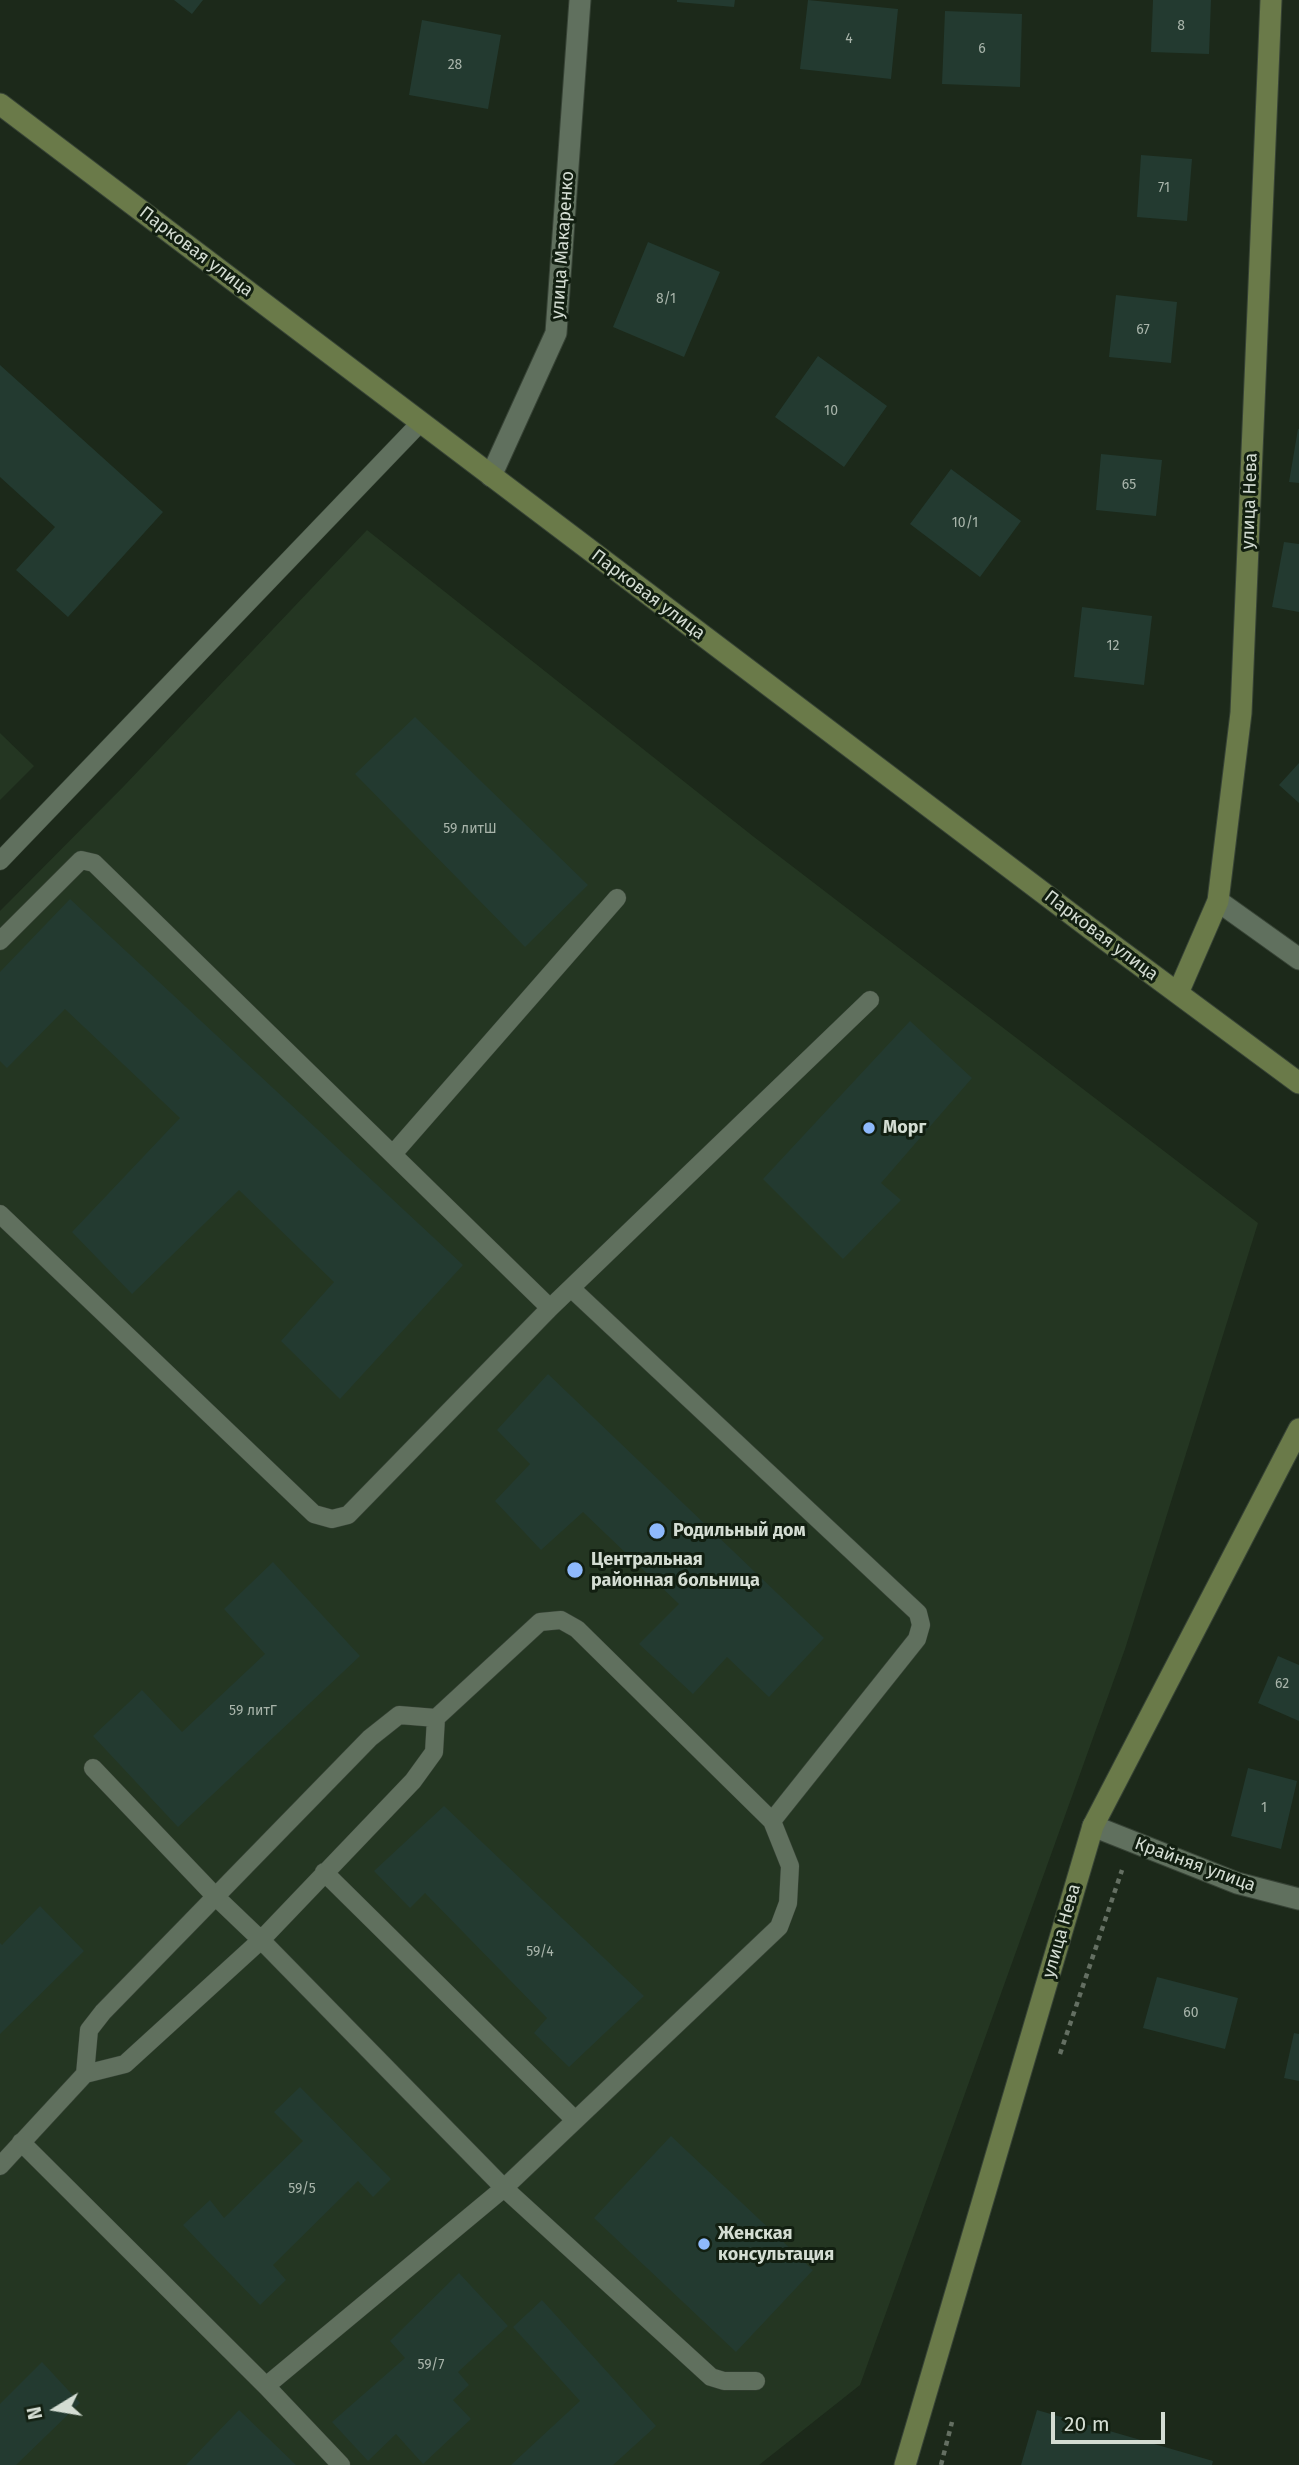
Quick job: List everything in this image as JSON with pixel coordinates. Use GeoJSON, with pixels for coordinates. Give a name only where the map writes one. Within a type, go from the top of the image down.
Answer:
{"type":"FeatureCollection","features":[{"type":"Feature","properties":{"kind":"main road","name":"улица Нева"},"geometry":{"type":"LineString","coordinates":[[1178,992],[1218,901],[1241,713],[1271,0]]}},
{"type":"Feature","properties":{"kind":"main road","name":"Парковая улица"},"geometry":{"type":"LineString","coordinates":[[0,104],[1299,1083]]}},
{"type":"Feature","properties":{"kind":"main road","name":"улица Нева"},"geometry":{"type":"LineString","coordinates":[[905,2465],[1093,1826],[1299,1429]]}},
{"type":"Feature","properties":{"kind":"street","name":"улица Макаренко"},"geometry":{"type":"LineString","coordinates":[[491,476],[556,333],[580,0]]}},
{"type":"Feature","properties":{"kind":"street"},"geometry":{"type":"LineString","coordinates":[[1218,901],[1299,958]]}},
{"type":"Feature","properties":{"kind":"street","name":"Крайняя улица"},"geometry":{"type":"LineString","coordinates":[[1093,1826],[1237,1883],[1299,1899]]}},
{"type":"Feature","properties":{"kind":"lane"},"geometry":{"type":"LineString","coordinates":[[0,861],[421,422]]}},
{"type":"Feature","properties":{"kind":"lane"},"geometry":{"type":"LineString","coordinates":[[0,941],[81,860],[94,863],[550,1308]]}},
{"type":"Feature","properties":{"kind":"lane"},"geometry":{"type":"LineString","coordinates":[[393,1154],[617,898]]}},
{"type":"Feature","properties":{"kind":"lane"},"geometry":{"type":"LineString","coordinates":[[0,1214],[314,1514],[332,1519],[348,1515],[550,1308],[870,1000]]}},
{"type":"Feature","properties":{"kind":"lane"},"geometry":{"type":"LineString","coordinates":[[572,1289],[918,1613],[921,1625],[916,1639],[772,1821]]}},
{"type":"Feature","properties":{"kind":"lane"},"geometry":{"type":"LineString","coordinates":[[0,2166],[85,2074],[125,2064],[261,1940],[413,1781],[435,1752],[436,1718],[540,1622],[561,1620],[577,1629],[772,1821],[790,1866],[788,1903],[779,1927],[504,2188],[266,2386]]}},
{"type":"Feature","properties":{"kind":"lane"},"geometry":{"type":"LineString","coordinates":[[85,2074],[89,2031],[103,2012],[370,1738],[399,1716],[436,1718]]}},
{"type":"Feature","properties":{"kind":"lane"},"geometry":{"type":"LineString","coordinates":[[93,1768],[216,1897],[504,2188],[711,2377],[724,2381],[756,2381]]}},
{"type":"Feature","properties":{"kind":"lane"},"geometry":{"type":"LineString","coordinates":[[324,1872],[575,2120]]}},
{"type":"Feature","properties":{"kind":"lane"},"geometry":{"type":"LineString","coordinates":[[21,2142],[266,2386],[341,2465]]}},
{"type":"Feature","properties":{"kind":"shaded area","name":"Центральная районная больница"},"geometry":{"type":"Polygon","coordinates":[[[367,530],[754,837],[1258,1223],[1125,1649],[860,2385],[759,2465],[0,2465],[0,911],[124,786],[367,530]]]}},
{"type":"Feature","properties":{"kind":"shaded area"},"geometry":{"type":"Polygon","coordinates":[[[0,733],[34,766],[0,800],[0,733]]]}},
{"type":"Feature","properties":{"kind":"building"},"geometry":{"type":"Polygon","coordinates":[[[174,0],[203,0],[192,14],[174,0]]]}},
{"type":"Feature","properties":{"kind":"building"},"geometry":{"type":"Polygon","coordinates":[[[677,0],[735,0],[734,7],[677,0]]]}},
{"type":"Feature","properties":{"kind":"building"},"geometry":{"type":"Polygon","coordinates":[[[808,0],[898,9],[891,79],[800,69],[808,0]]]}},
{"type":"Feature","properties":{"kind":"building"},"geometry":{"type":"Polygon","coordinates":[[[1153,0],[1211,0],[1209,54],[1151,52],[1153,0]]]}},
{"type":"Feature","properties":{"kind":"building"},"geometry":{"type":"Polygon","coordinates":[[[945,11],[1022,14],[1020,87],[942,84],[945,11]]]}},
{"type":"Feature","properties":{"kind":"building"},"geometry":{"type":"Polygon","coordinates":[[[422,20],[501,35],[488,109],[409,95],[422,20]]]}},
{"type":"Feature","properties":{"kind":"building"},"geometry":{"type":"Polygon","coordinates":[[[1141,155],[1192,159],[1187,221],[1137,217],[1141,155]]]}},
{"type":"Feature","properties":{"kind":"building"},"geometry":{"type":"Polygon","coordinates":[[[648,242],[720,272],[684,357],[613,327],[648,242]]]}},
{"type":"Feature","properties":{"kind":"building"},"geometry":{"type":"Polygon","coordinates":[[[1116,295],[1177,302],[1171,363],[1109,357],[1116,295]]]}},
{"type":"Feature","properties":{"kind":"building"},"geometry":{"type":"Polygon","coordinates":[[[818,356],[887,406],[844,467],[775,417],[818,356]]]}},
{"type":"Feature","properties":{"kind":"building"},"geometry":{"type":"Polygon","coordinates":[[[0,365],[163,512],[68,617],[16,570],[55,527],[0,477],[0,365]]]}},
{"type":"Feature","properties":{"kind":"building"},"geometry":{"type":"Polygon","coordinates":[[[1299,429],[1299,483],[1289,482],[1299,429]]]}},
{"type":"Feature","properties":{"kind":"building"},"geometry":{"type":"Polygon","coordinates":[[[1101,454],[1162,460],[1156,516],[1096,510],[1101,454]]]}},
{"type":"Feature","properties":{"kind":"building"},"geometry":{"type":"Polygon","coordinates":[[[951,469],[1021,521],[980,577],[910,524],[951,469]]]}},
{"type":"Feature","properties":{"kind":"building"},"geometry":{"type":"Polygon","coordinates":[[[1284,542],[1299,544],[1299,612],[1272,607],[1284,542]]]}},
{"type":"Feature","properties":{"kind":"building"},"geometry":{"type":"Polygon","coordinates":[[[1082,607],[1152,616],[1144,685],[1074,677],[1082,607]]]}},
{"type":"Feature","properties":{"kind":"building"},"geometry":{"type":"Polygon","coordinates":[[[415,717],[588,885],[525,947],[355,774],[415,717]]]}},
{"type":"Feature","properties":{"kind":"building"},"geometry":{"type":"Polygon","coordinates":[[[1299,763],[1299,803],[1279,785],[1299,763]]]}},
{"type":"Feature","properties":{"kind":"building"},"geometry":{"type":"Polygon","coordinates":[[[70,899],[463,1265],[340,1399],[281,1341],[334,1282],[239,1190],[132,1294],[72,1232],[180,1118],[65,1009],[7,1068],[0,1061],[0,972],[70,899]]]}},
{"type":"Feature","properties":{"kind":"building","name":"Морг"},"geometry":{"type":"Polygon","coordinates":[[[910,1021],[972,1078],[881,1183],[901,1200],[843,1259],[763,1179],[910,1021]]]}},
{"type":"Feature","properties":{"kind":"building","name":"Родильный дом"},"geometry":{"type":"Polygon","coordinates":[[[548,1374],[824,1638],[769,1697],[727,1657],[693,1694],[639,1644],[679,1604],[583,1512],[541,1550],[495,1501],[530,1464],[497,1430],[548,1374]]]}},
{"type":"Feature","properties":{"kind":"building"},"geometry":{"type":"Polygon","coordinates":[[[273,1562],[360,1656],[178,1827],[93,1736],[142,1690],[182,1732],[265,1654],[224,1609],[273,1562]]]}},
{"type":"Feature","properties":{"kind":"building"},"geometry":{"type":"Polygon","coordinates":[[[1278,1656],[1299,1665],[1299,1721],[1258,1703],[1278,1656]]]}},
{"type":"Feature","properties":{"kind":"building"},"geometry":{"type":"Polygon","coordinates":[[[1248,1768],[1297,1781],[1281,1849],[1231,1836],[1248,1768]]]}},
{"type":"Feature","properties":{"kind":"building"},"geometry":{"type":"Polygon","coordinates":[[[444,1806],[644,1996],[569,2067],[534,2033],[547,2018],[425,1893],[410,1908],[374,1871],[444,1806]]]}},
{"type":"Feature","properties":{"kind":"building"},"geometry":{"type":"Polygon","coordinates":[[[40,1906],[84,1951],[0,2034],[0,1943],[2,1945],[40,1906]]]}},
{"type":"Feature","properties":{"kind":"building"},"geometry":{"type":"Polygon","coordinates":[[[1157,1977],[1238,1998],[1225,2049],[1143,2028],[1157,1977]]]}},
{"type":"Feature","properties":{"kind":"building"},"geometry":{"type":"Polygon","coordinates":[[[1294,2033],[1299,2034],[1299,2081],[1284,2078],[1294,2033]]]}},
{"type":"Feature","properties":{"kind":"building"},"geometry":{"type":"Polygon","coordinates":[[[300,2087],[391,2179],[373,2197],[358,2181],[273,2265],[286,2280],[260,2305],[183,2225],[210,2200],[224,2218],[303,2141],[274,2112],[300,2087]]]}},
{"type":"Feature","properties":{"kind":"building","name":"Женская консультация"},"geometry":{"type":"Polygon","coordinates":[[[671,2136],[813,2270],[736,2352],[594,2218],[671,2136]]]}},
{"type":"Feature","properties":{"kind":"building"},"geometry":{"type":"Polygon","coordinates":[[[459,2273],[508,2326],[458,2372],[469,2385],[453,2400],[471,2419],[423,2464],[396,2434],[368,2461],[332,2422],[405,2358],[390,2341],[459,2273]]]}},
{"type":"Feature","properties":{"kind":"building"},"geometry":{"type":"Polygon","coordinates":[[[542,2300],[656,2426],[613,2465],[511,2465],[580,2401],[513,2327],[542,2300]]]}},
{"type":"Feature","properties":{"kind":"building"},"geometry":{"type":"Polygon","coordinates":[[[42,2362],[80,2403],[16,2465],[0,2465],[0,2404],[42,2362]]]}},
{"type":"Feature","properties":{"kind":"building"},"geometry":{"type":"Polygon","coordinates":[[[239,2410],[296,2465],[186,2465],[239,2410]]]}},
{"type":"Feature","properties":{"kind":"building"},"geometry":{"type":"Polygon","coordinates":[[[1037,2410],[1213,2461],[1212,2465],[1021,2465],[1037,2410]]]}},
{"type":"Feature","properties":{"kind":"place","name":"Морг"},"geometry":{"type":"Point","coordinates":[869,1128]}},
{"type":"Feature","properties":{"kind":"place","name":"Родильный дом"},"geometry":{"type":"Point","coordinates":[657,1531]}},
{"type":"Feature","properties":{"kind":"place","name":"Центральная районная больница"},"geometry":{"type":"Point","coordinates":[575,1570]}},
{"type":"Feature","properties":{"kind":"place","name":"Женская консультация"},"geometry":{"type":"Point","coordinates":[704,2244]}}]}
